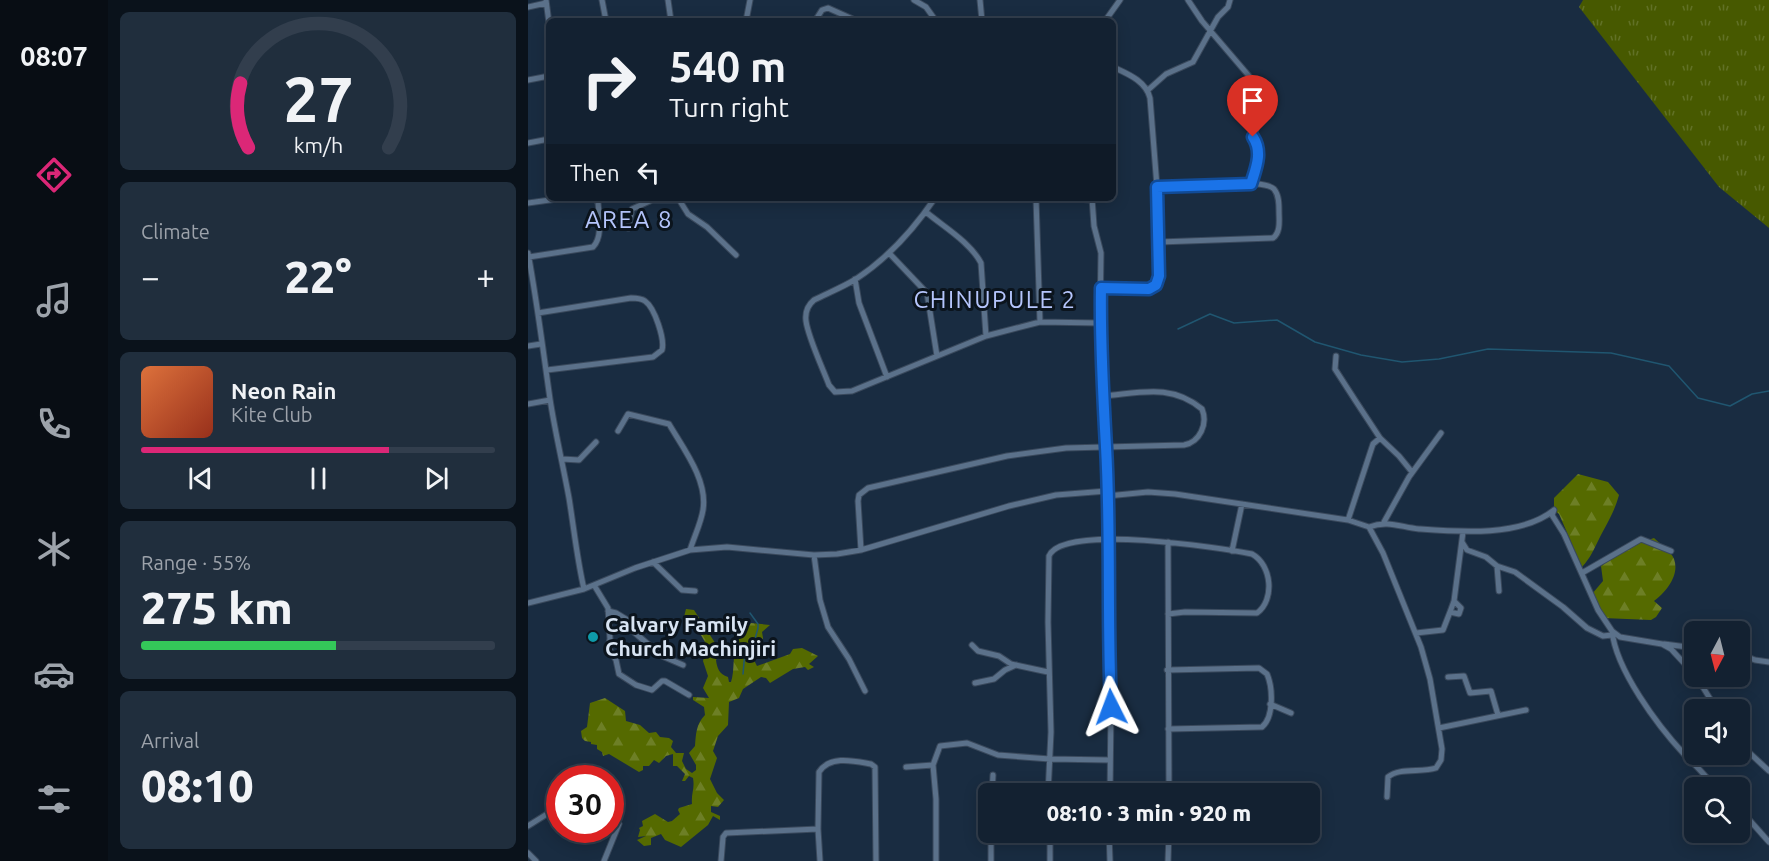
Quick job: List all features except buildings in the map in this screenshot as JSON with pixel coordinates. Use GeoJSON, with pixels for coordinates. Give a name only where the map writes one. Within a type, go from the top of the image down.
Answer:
{"type":"FeatureCollection","features":[{"type":"Feature","properties":{"kind":"street"},"geometry":{"type":"LineString","coordinates":[[602,0],[605,18]]}},
{"type":"Feature","properties":{"kind":"street"},"geometry":{"type":"LineString","coordinates":[[668,0],[671,18]]}},
{"type":"Feature","properties":{"kind":"street"},"geometry":{"type":"LineString","coordinates":[[747,18],[750,0]]}},
{"type":"Feature","properties":{"kind":"street"},"geometry":{"type":"LineString","coordinates":[[914,0],[926,7],[934,18]]}},
{"type":"Feature","properties":{"kind":"street"},"geometry":{"type":"LineString","coordinates":[[980,0],[981,18]]}},
{"type":"Feature","properties":{"kind":"street"},"geometry":{"type":"LineString","coordinates":[[1108,18],[1120,0]]}},
{"type":"Feature","properties":{"kind":"street"},"geometry":{"type":"LineString","coordinates":[[1188,0],[1202,21],[1249,76],[1248,85],[1258,91],[1258,124],[1253,137],[1257,143],[1259,155],[1251,184]]}},
{"type":"Feature","properties":{"kind":"street"},"geometry":{"type":"LineString","coordinates":[[1148,90],[1166,74],[1193,62],[1218,17],[1228,7],[1230,0]]}},
{"type":"Feature","properties":{"kind":"street"},"geometry":{"type":"LineString","coordinates":[[528,7],[546,2],[548,18]]}},
{"type":"Feature","properties":{"kind":"street"},"geometry":{"type":"LineString","coordinates":[[817,18],[822,10],[828,8],[850,18]]}},
{"type":"Feature","properties":{"kind":"street"},"geometry":{"type":"LineString","coordinates":[[1101,288],[1153,288],[1159,276],[1157,187],[1148,90],[1130,75],[1116,68]]}},
{"type":"Feature","properties":{"kind":"street"},"geometry":{"type":"LineString","coordinates":[[528,80],[546,77]]}},
{"type":"Feature","properties":{"kind":"street"},"geometry":{"type":"LineString","coordinates":[[528,143],[546,140]]}},
{"type":"Feature","properties":{"kind":"street"},"geometry":{"type":"LineString","coordinates":[[1157,187],[1251,184],[1270,186],[1275,190],[1279,200],[1276,236],[1260,240],[1159,242]]}},
{"type":"Feature","properties":{"kind":"street"},"geometry":{"type":"LineString","coordinates":[[528,203],[546,200]]}},
{"type":"Feature","properties":{"kind":"street"},"geometry":{"type":"LineString","coordinates":[[584,589],[550,400],[538,313],[531,290],[528,255],[593,248],[599,233],[597,201]]}},
{"type":"Feature","properties":{"kind":"street"},"geometry":{"type":"LineString","coordinates":[[628,228],[632,210],[650,201]]}},
{"type":"Feature","properties":{"kind":"street"},"geometry":{"type":"LineString","coordinates":[[680,201],[688,214],[707,227],[736,255]]}},
{"type":"Feature","properties":{"kind":"street"},"geometry":{"type":"LineString","coordinates":[[933,201],[890,254],[855,279],[814,300],[807,310],[806,322],[829,385],[835,392],[852,391],[986,336],[1040,322],[1100,323]]}},
{"type":"Feature","properties":{"kind":"street"},"geometry":{"type":"LineString","coordinates":[[1036,201],[1040,322]]}},
{"type":"Feature","properties":{"kind":"street"},"geometry":{"type":"LineString","coordinates":[[1092,201],[1094,226],[1101,253],[1100,323],[1106,446],[1108,664],[1111,707],[1110,783]]}},
{"type":"Feature","properties":{"kind":"street"},"geometry":{"type":"LineString","coordinates":[[926,212],[967,246],[981,263],[986,336]]}},
{"type":"Feature","properties":{"kind":"street"},"geometry":{"type":"LineString","coordinates":[[890,254],[927,293],[937,356]]}},
{"type":"Feature","properties":{"kind":"street"},"geometry":{"type":"LineString","coordinates":[[855,279],[857,295],[887,377]]}},
{"type":"Feature","properties":{"kind":"street"},"geometry":{"type":"LineString","coordinates":[[538,313],[631,298],[642,299],[650,306],[663,338],[662,350],[653,357],[547,370]]}},
{"type":"Feature","properties":{"kind":"street"},"geometry":{"type":"LineString","coordinates":[[528,346],[541,344]]}},
{"type":"Feature","properties":{"kind":"street"},"geometry":{"type":"LineString","coordinates":[[1336,357],[1335,369],[1380,438],[1400,456],[1412,472]]}},
{"type":"Feature","properties":{"kind":"street"},"geometry":{"type":"LineString","coordinates":[[861,550],[858,501],[860,495],[868,488],[1006,456],[1066,448],[1190,444],[1199,436],[1204,424],[1202,409],[1195,402],[1170,392],[1152,391],[1103,396]]}},
{"type":"Feature","properties":{"kind":"street"},"geometry":{"type":"LineString","coordinates":[[528,404],[550,400]]}},
{"type":"Feature","properties":{"kind":"street"},"geometry":{"type":"LineString","coordinates":[[618,430],[628,414],[669,424],[693,464],[703,490],[703,509],[690,550]]}},
{"type":"Feature","properties":{"kind":"street"},"geometry":{"type":"LineString","coordinates":[[1384,522],[1412,472],[1442,433]]}},
{"type":"Feature","properties":{"kind":"street"},"geometry":{"type":"LineString","coordinates":[[1348,520],[1373,444],[1380,438]]}},
{"type":"Feature","properties":{"kind":"street"},"geometry":{"type":"LineString","coordinates":[[562,459],[579,460],[596,442]]}},
{"type":"Feature","properties":{"kind":"street"},"geometry":{"type":"LineString","coordinates":[[528,603],[584,589],[690,550],[727,547],[814,555],[861,550],[1009,506],[1056,495],[1168,493],[1348,520],[1369,527],[1384,522],[1417,529],[1463,532],[1529,524],[1554,510],[1552,514],[1612,633],[1620,659],[1637,693],[1705,777]]}},
{"type":"Feature","properties":{"kind":"street"},"geometry":{"type":"LineString","coordinates":[[1232,551],[1242,504]]}},
{"type":"Feature","properties":{"kind":"street"},"geometry":{"type":"LineString","coordinates":[[1369,527],[1383,553],[1416,633],[1430,679],[1443,755],[1439,765],[1431,770],[1393,773],[1388,777],[1387,797]]}},
{"type":"Feature","properties":{"kind":"street"},"geometry":{"type":"LineString","coordinates":[[1416,633],[1443,630],[1454,601],[1463,532]]}},
{"type":"Feature","properties":{"kind":"street"},"geometry":{"type":"LineString","coordinates":[[1582,573],[1641,539],[1671,551]]}},
{"type":"Feature","properties":{"kind":"street"},"geometry":{"type":"LineString","coordinates":[[1049,783],[1048,612],[1051,552],[1060,544],[1107,541],[1168,542],[1256,555],[1268,574],[1269,583],[1265,603],[1260,612],[1168,614]]}},
{"type":"Feature","properties":{"kind":"street"},"geometry":{"type":"LineString","coordinates":[[1168,542],[1169,783]]}},
{"type":"Feature","properties":{"kind":"street"},"geometry":{"type":"LineString","coordinates":[[1462,542],[1467,550],[1486,557],[1497,566],[1515,572],[1563,607],[1587,628],[1603,636],[1612,633],[1620,637],[1684,647]]}},
{"type":"Feature","properties":{"kind":"street"},"geometry":{"type":"LineString","coordinates":[[814,555],[820,600],[828,627],[849,659],[865,691]]}},
{"type":"Feature","properties":{"kind":"street"},"geometry":{"type":"LineString","coordinates":[[653,562],[682,591],[695,591]]}},
{"type":"Feature","properties":{"kind":"street"},"geometry":{"type":"LineString","coordinates":[[1497,566],[1499,591]]}},
{"type":"Feature","properties":{"kind":"street"},"geometry":{"type":"LineString","coordinates":[[594,585],[608,611],[610,639],[608,647],[616,660],[619,674],[642,688],[652,690],[665,681],[689,695]]}},
{"type":"Feature","properties":{"kind":"street"},"geometry":{"type":"LineString","coordinates":[[1450,612],[1459,614],[1461,608],[1454,601]]}},
{"type":"Feature","properties":{"kind":"street"},"geometry":{"type":"LineString","coordinates":[[608,611],[634,624],[635,633],[662,656],[683,664]]}},
{"type":"Feature","properties":{"kind":"street"},"geometry":{"type":"LineString","coordinates":[[1662,644],[1671,649],[1684,663]]}},
{"type":"Feature","properties":{"kind":"street"},"geometry":{"type":"LineString","coordinates":[[972,645],[978,651],[999,656],[1017,665],[1048,672]]}},
{"type":"Feature","properties":{"kind":"street"},"geometry":{"type":"LineString","coordinates":[[1750,658],[1769,662]]}},
{"type":"Feature","properties":{"kind":"street"},"geometry":{"type":"LineString","coordinates":[[975,683],[994,679],[1005,670],[1017,665]]}},
{"type":"Feature","properties":{"kind":"street"},"geometry":{"type":"LineString","coordinates":[[1167,670],[1259,668],[1268,674],[1270,681],[1267,722],[1262,727],[1168,729]]}},
{"type":"Feature","properties":{"kind":"street"},"geometry":{"type":"LineString","coordinates":[[1448,677],[1464,676],[1470,693],[1491,691],[1498,715]]}},
{"type":"Feature","properties":{"kind":"street"},"geometry":{"type":"LineString","coordinates":[[1270,704],[1291,713]]}},
{"type":"Feature","properties":{"kind":"street"},"geometry":{"type":"LineString","coordinates":[[1439,728],[1526,710]]}},
{"type":"Feature","properties":{"kind":"street"},"geometry":{"type":"LineString","coordinates":[[936,861],[936,799],[933,765],[940,746],[967,743],[998,755],[1110,760]]}},
{"type":"Feature","properties":{"kind":"street"},"geometry":{"type":"LineString","coordinates":[[1750,753],[1769,771]]}},
{"type":"Feature","properties":{"kind":"street"},"geometry":{"type":"LineString","coordinates":[[820,861],[819,772],[824,765],[834,761],[871,764],[875,771],[876,861]]}},
{"type":"Feature","properties":{"kind":"street"},"geometry":{"type":"LineString","coordinates":[[906,767],[933,765]]}},
{"type":"Feature","properties":{"kind":"street"},"geometry":{"type":"LineString","coordinates":[[993,775],[993,783]]}},
{"type":"Feature","properties":{"kind":"street"},"geometry":{"type":"LineString","coordinates":[[528,826],[546,815]]}},
{"type":"Feature","properties":{"kind":"street"},"geometry":{"type":"LineString","coordinates":[[1750,821],[1769,842]]}},
{"type":"Feature","properties":{"kind":"street"},"geometry":{"type":"LineString","coordinates":[[722,861],[723,837],[726,833],[818,829]]}},
{"type":"Feature","properties":{"kind":"street"},"geometry":{"type":"LineString","coordinates":[[604,861],[611,843]]}},
{"type":"Feature","properties":{"kind":"street"},"geometry":{"type":"LineString","coordinates":[[991,843],[991,861]]}},
{"type":"Feature","properties":{"kind":"street"},"geometry":{"type":"LineString","coordinates":[[1050,843],[1050,861]]}},
{"type":"Feature","properties":{"kind":"street"},"geometry":{"type":"LineString","coordinates":[[1109,843],[1110,861]]}},
{"type":"Feature","properties":{"kind":"street"},"geometry":{"type":"LineString","coordinates":[[1168,861],[1169,843]]}},
{"type":"Feature","properties":{"kind":"street"},"geometry":{"type":"LineString","coordinates":[[528,853],[534,860]]}},
{"type":"Feature","properties":{"kind":"green space"},"geometry":{"type":"Polygon","coordinates":[[[1583,0],[1769,0],[1769,228],[1719,187],[1579,7],[1583,0]]]}},
{"type":"Feature","properties":{"kind":"green space"},"geometry":{"type":"Polygon","coordinates":[[[1578,474],[1608,482],[1619,495],[1613,513],[1582,567],[1559,514],[1554,510],[1554,498],[1578,474]]]}},
{"type":"Feature","properties":{"kind":"green space"},"geometry":{"type":"Polygon","coordinates":[[[1654,538],[1670,553],[1675,565],[1671,583],[1654,601],[1662,608],[1651,620],[1603,618],[1592,594],[1603,581],[1601,566],[1628,547],[1654,538]]]}},
{"type":"Feature","properties":{"kind":"green space"},"geometry":{"type":"Polygon","coordinates":[[[686,609],[694,610],[717,646],[717,652],[720,654],[716,660],[717,666],[728,677],[729,682],[731,682],[737,643],[751,623],[770,625],[762,632],[763,638],[754,660],[757,666],[790,654],[793,649],[802,648],[818,656],[809,664],[814,667],[808,670],[805,667],[793,669],[770,683],[766,678],[761,677],[743,689],[739,698],[729,702],[728,725],[718,736],[713,751],[717,758],[710,779],[717,793],[724,800],[718,807],[711,806],[711,812],[720,816],[720,820],[713,816],[708,825],[681,847],[665,840],[661,834],[651,838],[651,845],[644,846],[637,840],[646,836],[638,837],[639,828],[643,826],[642,821],[655,814],[668,822],[672,821],[680,814],[679,808],[692,804],[693,778],[689,776],[682,781],[685,774],[677,766],[673,766],[673,754],[666,756],[659,763],[654,760],[649,766],[643,766],[643,770],[639,772],[609,754],[603,756],[602,752],[597,749],[597,745],[582,738],[581,731],[587,727],[590,703],[605,698],[625,711],[626,721],[640,725],[649,733],[656,732],[660,737],[673,741],[671,747],[676,753],[684,753],[682,761],[686,769],[692,773],[696,770],[696,765],[689,753],[695,746],[698,726],[705,715],[704,707],[693,700],[693,697],[709,698],[703,688],[708,676],[703,661],[705,642],[694,623],[692,624],[684,617],[686,609]]]}},
{"type":"Feature","properties":{"kind":"waterway"},"geometry":{"type":"LineString","coordinates":[[1178,329],[1210,314],[1234,323],[1277,320],[1315,342],[1361,355],[1402,362],[1439,359],[1488,349],[1611,353],[1669,366],[1698,398],[1730,406],[1752,394],[1769,391]]}},
{"type":"Feature","properties":{"kind":"waterway"},"geometry":{"type":"LineString","coordinates":[[743,674],[745,651],[755,639],[758,628],[758,624],[750,613]]}},
{"type":"Feature","properties":{"kind":"place","name":"Calvary Family Church Machinjiri"},"geometry":{"type":"Point","coordinates":[593,637]}},
{"type":"Feature","properties":{"kind":"district","name":"AREA 8"},"geometry":{"type":"Point","coordinates":[629,220]}},
{"type":"Feature","properties":{"kind":"district","name":"CHINUPULE 2"},"geometry":{"type":"Point","coordinates":[995,300]}},
{"type":"Feature","properties":{"kind":"route"},"geometry":{"type":"LineString","coordinates":[[1111,707],[1108,664],[1106,446],[1100,323],[1101,288],[1153,288],[1159,276],[1157,187],[1220,183],[1251,184],[1259,155],[1257,143],[1253,137]]}}]}
